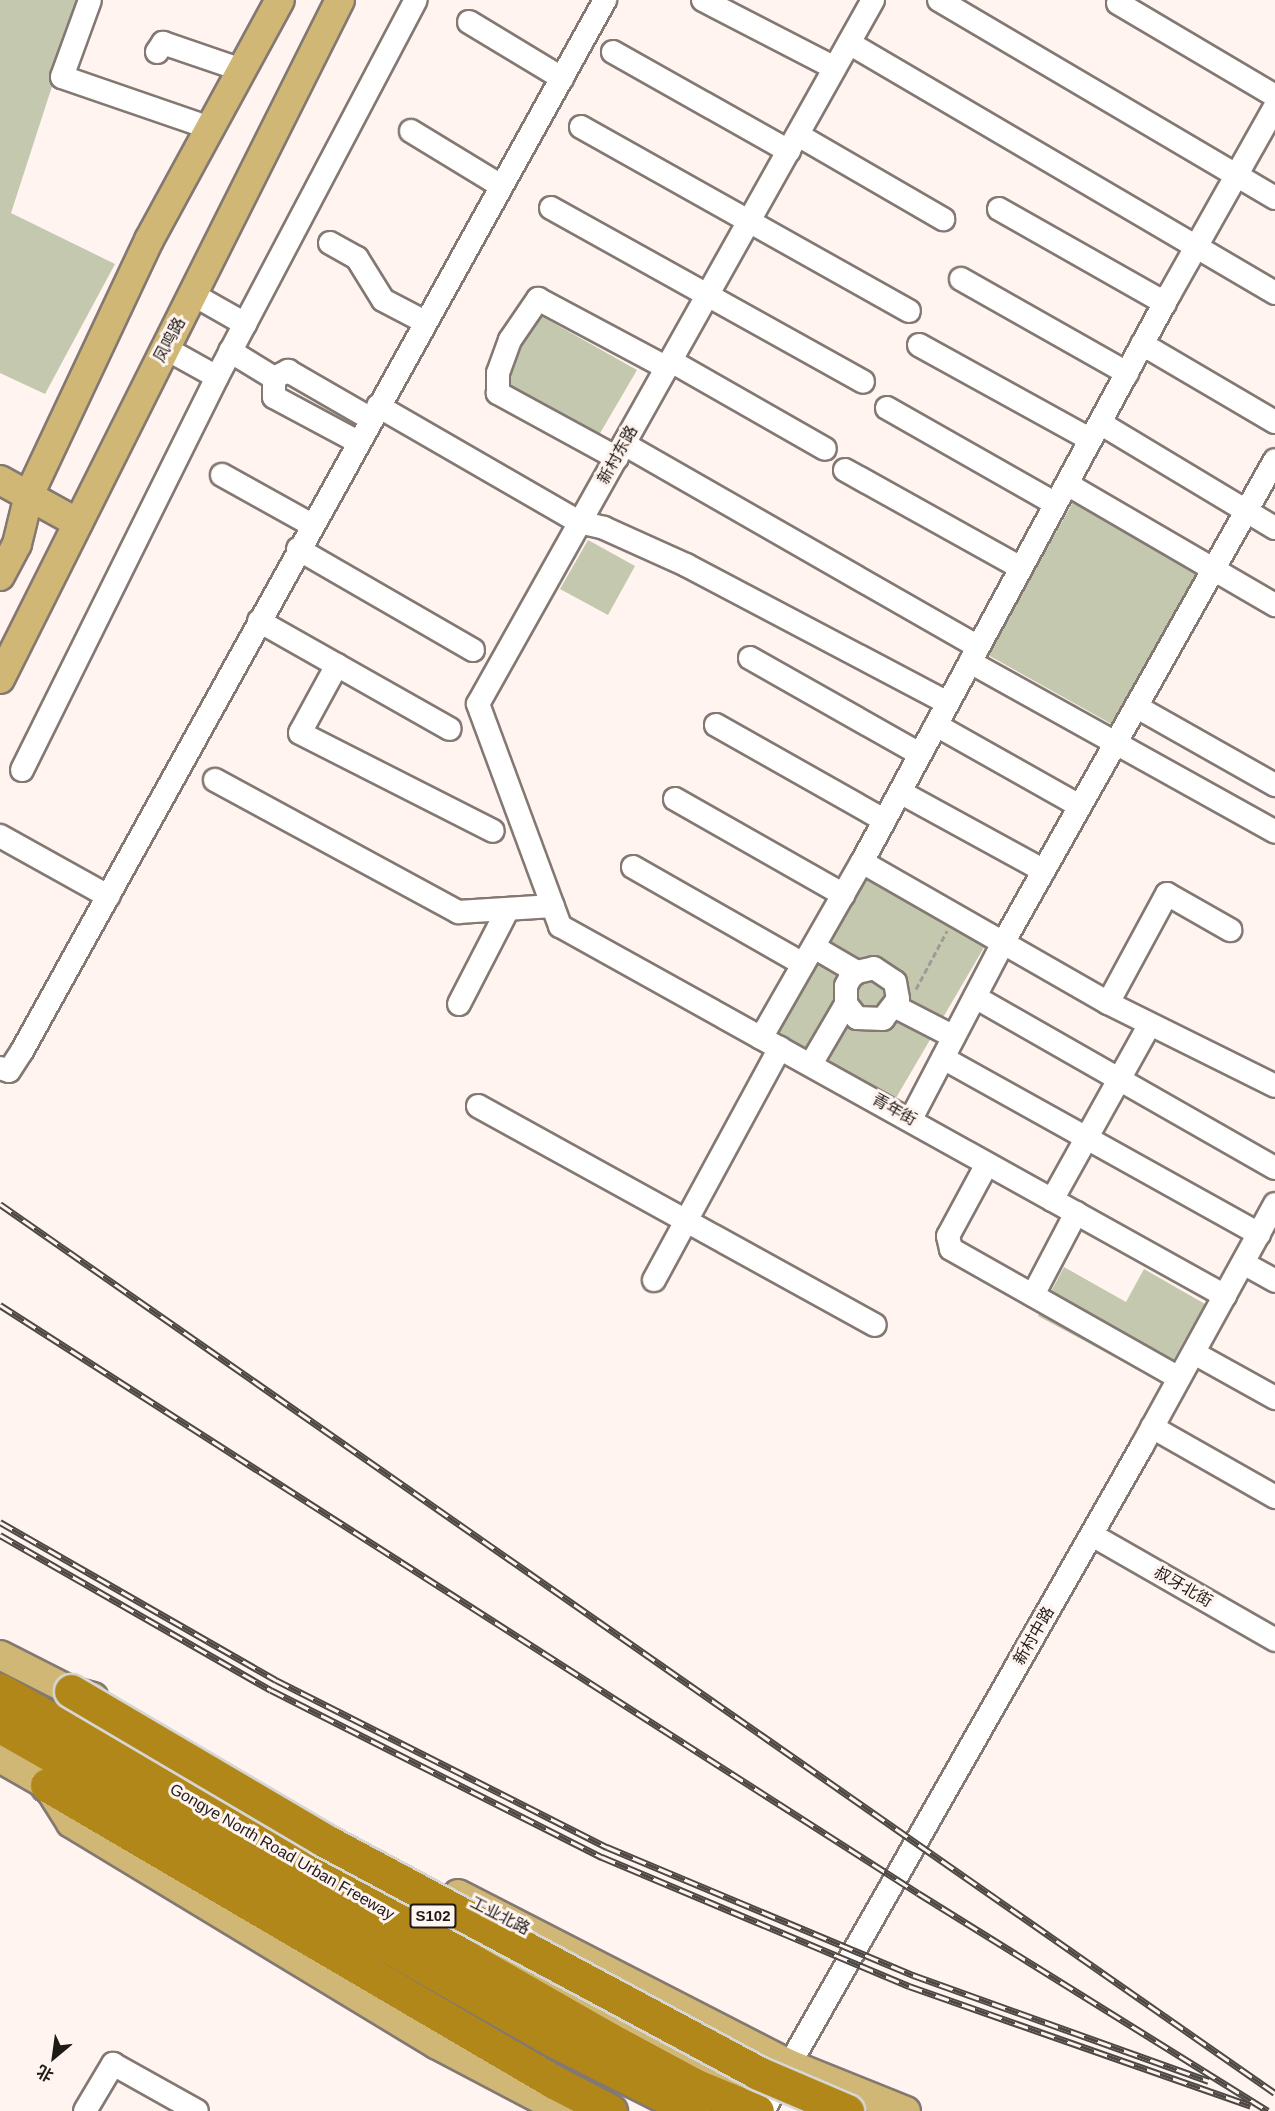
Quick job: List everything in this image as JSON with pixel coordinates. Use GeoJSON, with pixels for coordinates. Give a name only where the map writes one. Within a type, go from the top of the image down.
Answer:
{"type":"FeatureCollection","features":[{"type":"Feature","properties":{"kind":"highway","name":"Gongye North Road Urban Freeway"},"geometry":{"type":"LineString","coordinates":[[0,1690],[609,2039],[694,2085],[764,2105]]}},
{"type":"Feature","properties":{"kind":"highway"},"geometry":{"type":"LineString","coordinates":[[71,1691],[332,1845],[758,2073],[847,2111]]}},
{"type":"Feature","properties":{"kind":"highway","name":"Gongye North Road Urban Freeway"},"geometry":{"type":"LineString","coordinates":[[0,1726],[553,2040],[694,2111]]}},
{"type":"Feature","properties":{"kind":"highway"},"geometry":{"type":"LineString","coordinates":[[47,1785],[554,2082],[610,2111]]}},
{"type":"Feature","properties":{"kind":"main road"},"geometry":{"type":"LineString","coordinates":[[0,576],[8,539],[149,240],[280,0]]}},
{"type":"Feature","properties":{"kind":"main road","name":"凤鸣路"},"geometry":{"type":"LineString","coordinates":[[0,679],[340,0]]}},
{"type":"Feature","properties":{"kind":"main road"},"geometry":{"type":"LineString","coordinates":[[0,480],[78,523]]}},
{"type":"Feature","properties":{"kind":"main road"},"geometry":{"type":"LineString","coordinates":[[8,539],[56,566]]}},
{"type":"Feature","properties":{"kind":"main road","name":"工业北路"},"geometry":{"type":"LineString","coordinates":[[0,1655],[71,1691],[120,1704],[379,1853],[789,2064],[906,2111]]}},
{"type":"Feature","properties":{"kind":"main road","name":"工业北路"},"geometry":{"type":"LineString","coordinates":[[71,1691],[84,1713],[168,1766],[681,2054],[764,2105],[815,2111]]}},
{"type":"Feature","properties":{"kind":"main road"},"geometry":{"type":"LineString","coordinates":[[0,1758],[47,1785],[105,1803],[544,2052],[673,2111]]}},
{"type":"Feature","properties":{"kind":"main road"},"geometry":{"type":"LineString","coordinates":[[47,1785],[71,1823],[426,2038],[564,2111]]}},
{"type":"Feature","properties":{"kind":"street"},"geometry":{"type":"LineString","coordinates":[[90,0],[62,77],[210,128]]}},
{"type":"Feature","properties":{"kind":"street"},"geometry":{"type":"LineString","coordinates":[[22,770],[230,351],[416,0]]}},
{"type":"Feature","properties":{"kind":"street"},"geometry":{"type":"LineString","coordinates":[[0,1068],[9,1071],[22,1051],[298,549],[605,0]]}},
{"type":"Feature","properties":{"kind":"street"},"geometry":{"type":"LineString","coordinates":[[702,0],[835,68]]}},
{"type":"Feature","properties":{"kind":"street","name":"新村东路"},"geometry":{"type":"LineString","coordinates":[[557,916],[478,704],[873,0]]}},
{"type":"Feature","properties":{"kind":"street"},"geometry":{"type":"LineString","coordinates":[[939,0],[1275,198]]}},
{"type":"Feature","properties":{"kind":"street"},"geometry":{"type":"LineString","coordinates":[[1118,3],[1275,96]]}},
{"type":"Feature","properties":{"kind":"street"},"geometry":{"type":"LineString","coordinates":[[469,22],[562,78]]}},
{"type":"Feature","properties":{"kind":"street"},"geometry":{"type":"LineString","coordinates":[[157,52],[163,43],[242,70]]}},
{"type":"Feature","properties":{"kind":"street"},"geometry":{"type":"LineString","coordinates":[[849,43],[1275,293]]}},
{"type":"Feature","properties":{"kind":"street"},"geometry":{"type":"LineString","coordinates":[[613,52],[943,219]]}},
{"type":"Feature","properties":{"kind":"street"},"geometry":{"type":"LineString","coordinates":[[654,1280],[688,1219],[771,1043],[809,955],[862,862],[1142,344],[1275,107]]}},
{"type":"Feature","properties":{"kind":"street"},"geometry":{"type":"LineString","coordinates":[[581,126],[909,311]]}},
{"type":"Feature","properties":{"kind":"street"},"geometry":{"type":"LineString","coordinates":[[411,131],[501,186]]}},
{"type":"Feature","properties":{"kind":"street"},"geometry":{"type":"LineString","coordinates":[[551,207],[863,382]]}},
{"type":"Feature","properties":{"kind":"street"},"geometry":{"type":"LineString","coordinates":[[999,209],[1165,303]]}},
{"type":"Feature","properties":{"kind":"street"},"geometry":{"type":"LineString","coordinates":[[330,243],[357,258],[384,300],[425,322]]}},
{"type":"Feature","properties":{"kind":"street"},"geometry":{"type":"LineString","coordinates":[[961,279],[1127,373]]}},
{"type":"Feature","properties":{"kind":"street"},"geometry":{"type":"LineString","coordinates":[[194,295],[245,324]]}},
{"type":"Feature","properties":{"kind":"street"},"geometry":{"type":"LineString","coordinates":[[825,449],[669,364],[538,299],[510,340],[498,373],[498,393],[620,451],[974,654],[1116,742],[1275,832]]}},
{"type":"Feature","properties":{"kind":"street"},"geometry":{"type":"LineString","coordinates":[[1142,344],[1275,422]]}},
{"type":"Feature","properties":{"kind":"street"},"geometry":{"type":"LineString","coordinates":[[920,345],[1095,431],[1275,528]]}},
{"type":"Feature","properties":{"kind":"street"},"geometry":{"type":"LineString","coordinates":[[165,348],[217,377]]}},
{"type":"Feature","properties":{"kind":"street"},"geometry":{"type":"LineString","coordinates":[[230,351],[274,378]]}},
{"type":"Feature","properties":{"kind":"street"},"geometry":{"type":"LineString","coordinates":[[274,378],[288,371],[374,413],[579,522],[604,528],[686,565],[948,703]]}},
{"type":"Feature","properties":{"kind":"street"},"geometry":{"type":"LineString","coordinates":[[274,378],[274,397],[358,442]]}},
{"type":"Feature","properties":{"kind":"street"},"geometry":{"type":"LineString","coordinates":[[887,408],[1056,504]]}},
{"type":"Feature","properties":{"kind":"street"},"geometry":{"type":"LineString","coordinates":[[911,1119],[1003,943],[1275,460]]}},
{"type":"Feature","properties":{"kind":"street"},"geometry":{"type":"LineString","coordinates":[[845,470],[1021,568]]}},
{"type":"Feature","properties":{"kind":"street"},"geometry":{"type":"LineString","coordinates":[[222,476],[312,525]]}},
{"type":"Feature","properties":{"kind":"street"},"geometry":{"type":"LineString","coordinates":[[1067,484],[1275,605]]}},
{"type":"Feature","properties":{"kind":"street"},"geometry":{"type":"LineString","coordinates":[[298,549],[474,650]]}},
{"type":"Feature","properties":{"kind":"street"},"geometry":{"type":"LineString","coordinates":[[259,621],[450,729]]}},
{"type":"Feature","properties":{"kind":"street"},"geometry":{"type":"LineString","coordinates":[[750,658],[920,754]]}},
{"type":"Feature","properties":{"kind":"street"},"geometry":{"type":"LineString","coordinates":[[337,665],[300,733],[493,831]]}},
{"type":"Feature","properties":{"kind":"street"},"geometry":{"type":"LineString","coordinates":[[1137,707],[1275,785]]}},
{"type":"Feature","properties":{"kind":"street"},"geometry":{"type":"LineString","coordinates":[[936,724],[1080,806]]}},
{"type":"Feature","properties":{"kind":"street"},"geometry":{"type":"LineString","coordinates":[[716,725],[884,820]]}},
{"type":"Feature","properties":{"kind":"street"},"geometry":{"type":"LineString","coordinates":[[215,780],[458,912],[508,909],[557,916]]}},
{"type":"Feature","properties":{"kind":"street"},"geometry":{"type":"LineString","coordinates":[[900,792],[1044,870]]}},
{"type":"Feature","properties":{"kind":"street"},"geometry":{"type":"LineString","coordinates":[[675,799],[844,895]]}},
{"type":"Feature","properties":{"kind":"street"},"geometry":{"type":"LineString","coordinates":[[0,836],[108,896]]}},
{"type":"Feature","properties":{"kind":"street"},"geometry":{"type":"LineString","coordinates":[[862,862],[1108,1003],[1275,1086]]}},
{"type":"Feature","properties":{"kind":"street"},"geometry":{"type":"LineString","coordinates":[[633,867],[809,955],[857,972],[874,968],[890,975],[898,990],[900,1009]]}},
{"type":"Feature","properties":{"kind":"street"},"geometry":{"type":"LineString","coordinates":[[1108,1003],[1167,894],[1230,930]]}},
{"type":"Feature","properties":{"kind":"street"},"geometry":{"type":"LineString","coordinates":[[459,1004],[508,909]]}},
{"type":"Feature","properties":{"kind":"street","name":"青年街"},"geometry":{"type":"LineString","coordinates":[[557,916],[771,1043],[1225,1296]]}},
{"type":"Feature","properties":{"kind":"street"},"geometry":{"type":"LineString","coordinates":[[811,1064],[846,1004],[846,986],[857,972]]}},
{"type":"Feature","properties":{"kind":"street"},"geometry":{"type":"LineString","coordinates":[[975,997],[1275,1168]]}},
{"type":"Feature","properties":{"kind":"street"},"geometry":{"type":"LineString","coordinates":[[846,1004],[866,1021],[883,1019],[900,1009]]}},
{"type":"Feature","properties":{"kind":"street"},"geometry":{"type":"LineString","coordinates":[[900,1009],[954,1038]]}},
{"type":"Feature","properties":{"kind":"street"},"geometry":{"type":"LineString","coordinates":[[1052,1200],[1150,1024]]}},
{"type":"Feature","properties":{"kind":"street"},"geometry":{"type":"LineString","coordinates":[[943,1058],[1259,1234]]}},
{"type":"Feature","properties":{"kind":"street"},"geometry":{"type":"LineString","coordinates":[[478,1106],[688,1219],[874,1325]]}},
{"type":"Feature","properties":{"kind":"street"},"geometry":{"type":"LineString","coordinates":[[987,1164],[948,1236],[951,1249],[1179,1378]]}},
{"type":"Feature","properties":{"kind":"street","name":"新村中路"},"geometry":{"type":"LineString","coordinates":[[764,2105],[1092,1535],[1275,1204]]}},
{"type":"Feature","properties":{"kind":"street"},"geometry":{"type":"LineString","coordinates":[[1033,1295],[1076,1213]]}},
{"type":"Feature","properties":{"kind":"street"},"geometry":{"type":"LineString","coordinates":[[1243,1263],[1275,1281]]}},
{"type":"Feature","properties":{"kind":"street"},"geometry":{"type":"LineString","coordinates":[[1194,1353],[1275,1398]]}},
{"type":"Feature","properties":{"kind":"street"},"geometry":{"type":"LineString","coordinates":[[1152,1427],[1275,1497]]}},
{"type":"Feature","properties":{"kind":"street","name":"叔牙北街"},"geometry":{"type":"LineString","coordinates":[[1092,1535],[1275,1640]]}},
{"type":"Feature","properties":{"kind":"street"},"geometry":{"type":"LineString","coordinates":[[85,2111],[113,2064],[197,2111]]}},
{"type":"Feature","properties":{"kind":"path"},"geometry":{"type":"LineString","coordinates":[[900,1009],[956,915]]}},
{"type":"Feature","properties":{"kind":"green space"},"geometry":{"type":"Polygon","coordinates":[[[0,0],[80,0],[11,213],[115,264],[45,394],[0,373],[0,0]]]}},
{"type":"Feature","properties":{"kind":"green space"},"geometry":{"type":"Polygon","coordinates":[[[532,311],[637,370],[592,447],[487,389],[532,311]]]}},
{"type":"Feature","properties":{"kind":"green space"},"geometry":{"type":"Polygon","coordinates":[[[1073,502],[1200,573],[1115,726],[988,655],[1073,502]]]}},
{"type":"Feature","properties":{"kind":"green space"},"geometry":{"type":"Polygon","coordinates":[[[588,540],[635,566],[608,615],[560,589],[588,540]]]}},
{"type":"Feature","properties":{"kind":"green space"},"geometry":{"type":"Polygon","coordinates":[[[862,872],[986,944],[893,1103],[770,1031],[862,872]]]}},
{"type":"Feature","properties":{"kind":"green space"},"geometry":{"type":"Polygon","coordinates":[[[1064,1267],[1126,1302],[1144,1269],[1205,1304],[1161,1382],[1038,1316],[1064,1267]]]}},
{"type":"Feature","properties":{"kind":"railway"},"geometry":{"type":"LineString","coordinates":[[0,1204],[1275,2093]]}},
{"type":"Feature","properties":{"kind":"railway"},"geometry":{"type":"LineString","coordinates":[[0,1305],[918,1893],[1268,2111]]}},
{"type":"Feature","properties":{"kind":"railway"},"geometry":{"type":"LineString","coordinates":[[0,1522],[276,1680],[607,1847],[913,1975],[1209,2081]]}},
{"type":"Feature","properties":{"kind":"railway"},"geometry":{"type":"LineString","coordinates":[[0,1535],[271,1690],[602,1857],[909,1986],[1251,2106]]}}]}
